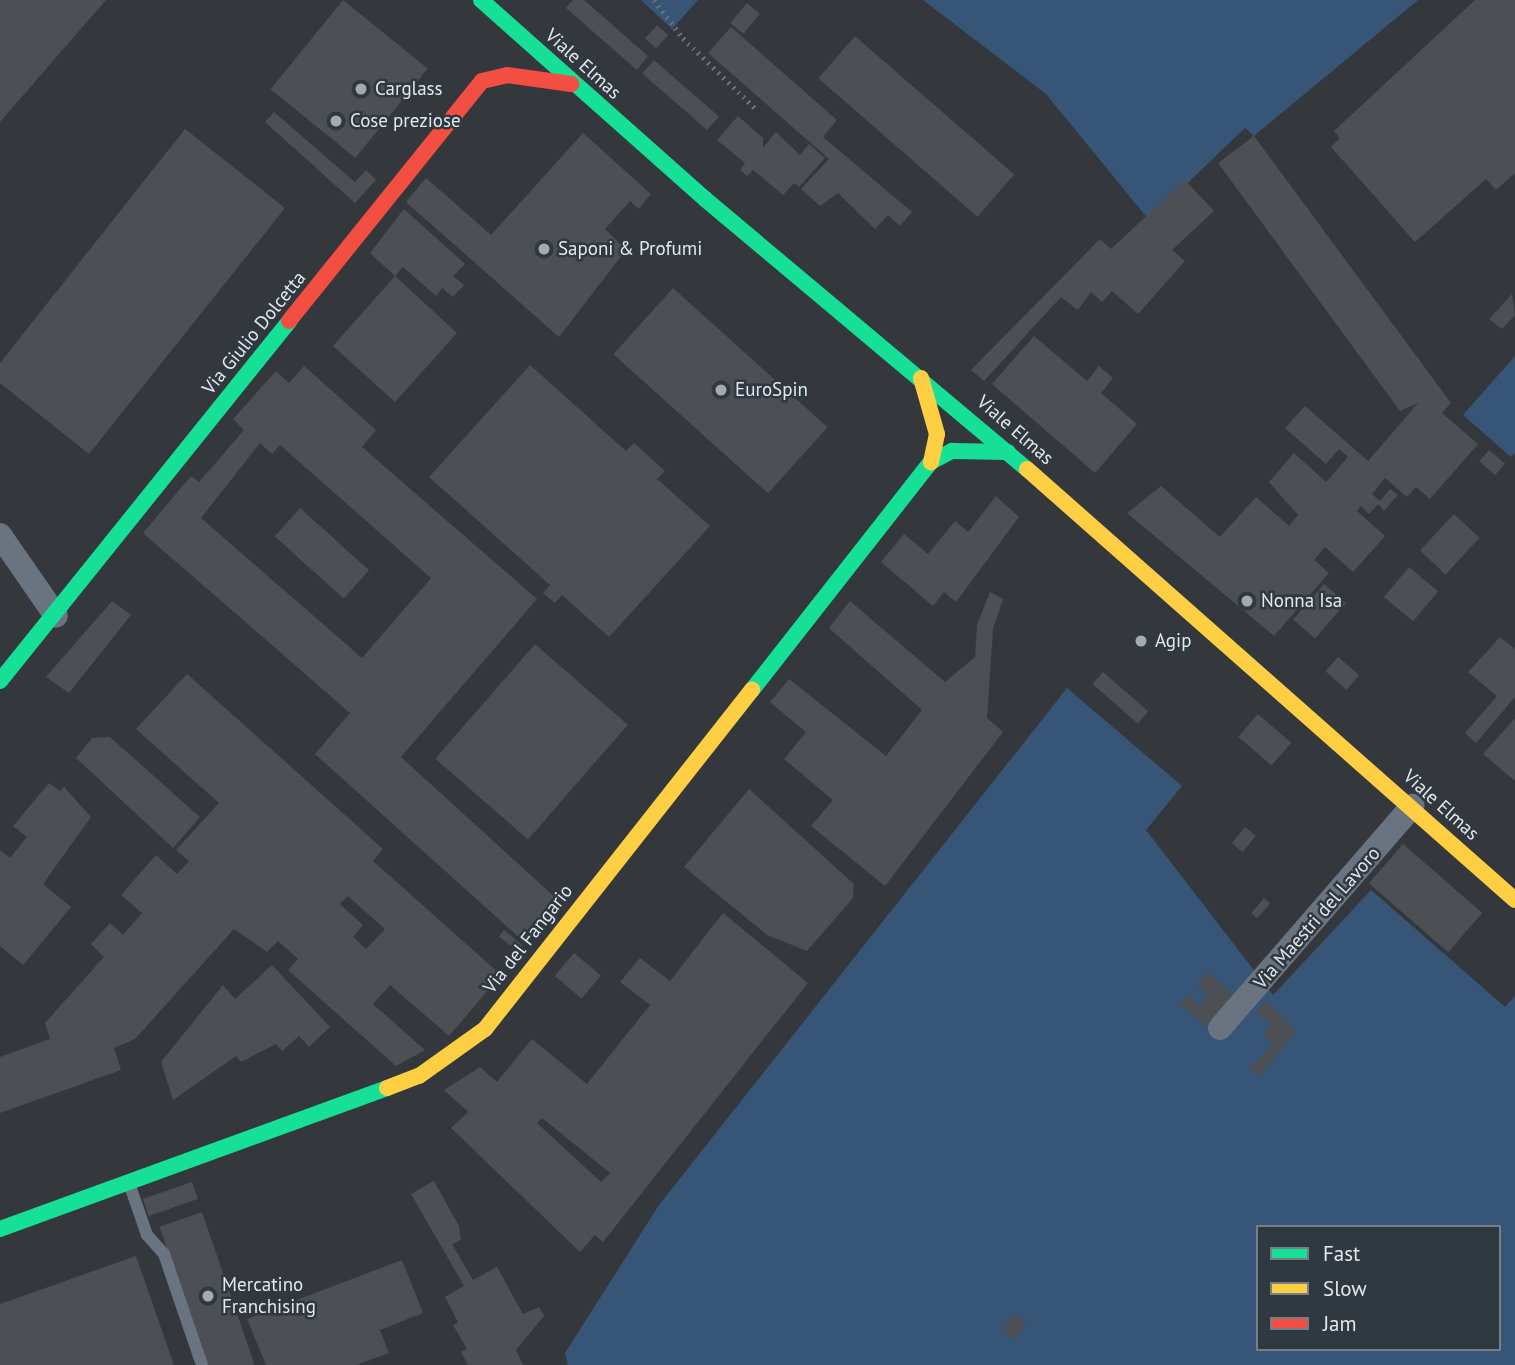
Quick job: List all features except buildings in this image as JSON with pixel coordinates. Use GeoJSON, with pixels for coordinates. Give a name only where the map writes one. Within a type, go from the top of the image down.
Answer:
{"type":"FeatureCollection","features":[{"type":"Feature","properties":{"kind":"main road","name":"Viale Elmas"},"geometry":{"type":"LineString","coordinates":[[481,0],[571,84],[1009,452],[1514,898]]}},
{"type":"Feature","properties":{"kind":"main road","name":"Via Giulio Dolcetta"},"geometry":{"type":"LineString","coordinates":[[0,681],[56,616],[482,81],[507,75],[571,84]]}},
{"type":"Feature","properties":{"kind":"main road"},"geometry":{"type":"LineString","coordinates":[[920,377],[937,435],[932,462]]}},
{"type":"Feature","properties":{"kind":"main road"},"geometry":{"type":"LineString","coordinates":[[932,462],[952,451],[1009,452]]}},
{"type":"Feature","properties":{"kind":"main road","name":"Via del Fangario"},"geometry":{"type":"LineString","coordinates":[[0,1229],[419,1076],[485,1029],[932,462]]}},
{"type":"Feature","properties":{"kind":"street"},"geometry":{"type":"LineString","coordinates":[[0,534],[56,616]]}},
{"type":"Feature","properties":{"kind":"street","name":"Via Maestri del Lavoro"},"geometry":{"type":"LineString","coordinates":[[1220,1028],[1412,806]]}},
{"type":"Feature","properties":{"kind":"lane"},"geometry":{"type":"LineString","coordinates":[[129,1182],[147,1235],[164,1254],[202,1365]]}},
{"type":"Feature","properties":{"kind":"path"},"geometry":{"type":"LineString","coordinates":[[654,0],[682,38],[755,109]]}},
{"type":"Feature","properties":{"kind":"shaded area"},"geometry":{"type":"Polygon","coordinates":[[[641,0],[698,0],[672,29],[641,0]]]}},
{"type":"Feature","properties":{"kind":"shaded area"},"geometry":{"type":"Polygon","coordinates":[[[923,0],[1418,0],[1254,136],[1245,128],[1149,220],[1046,94],[923,0]]]}},
{"type":"Feature","properties":{"kind":"shaded area"},"geometry":{"type":"Polygon","coordinates":[[[1515,356],[1515,453],[1511,457],[1463,415],[1515,356]]]}},
{"type":"Feature","properties":{"kind":"shaded area"},"geometry":{"type":"Polygon","coordinates":[[[1067,688],[1182,786],[1146,830],[1273,995],[1371,890],[1505,1007],[1515,996],[1515,1365],[568,1365],[565,1353],[659,1205],[1067,688]]]}},
{"type":"Feature","properties":{"kind":"traffic: fast"},"geometry":{"type":"LineString","coordinates":[[481,0],[705,199],[1027,469]]}},
{"type":"Feature","properties":{"kind":"traffic: fast"},"geometry":{"type":"LineString","coordinates":[[0,681],[289,321]]}},
{"type":"Feature","properties":{"kind":"traffic: fast"},"geometry":{"type":"LineString","coordinates":[[752,690],[931,462],[952,451],[1008,452]]}},
{"type":"Feature","properties":{"kind":"traffic: fast"},"geometry":{"type":"LineString","coordinates":[[0,1229],[387,1088]]}},
{"type":"Feature","properties":{"kind":"traffic: slow"},"geometry":{"type":"LineString","coordinates":[[921,378],[937,434],[931,462]]}},
{"type":"Feature","properties":{"kind":"traffic: slow"},"geometry":{"type":"LineString","coordinates":[[1027,469],[1515,900]]}},
{"type":"Feature","properties":{"kind":"traffic: slow"},"geometry":{"type":"LineString","coordinates":[[387,1088],[419,1076],[485,1029],[752,690]]}},
{"type":"Feature","properties":{"kind":"traffic: jam"},"geometry":{"type":"LineString","coordinates":[[289,321],[482,81],[507,75],[571,84]]}},
{"type":"Feature","properties":{"kind":"place","name":"Carglass"},"geometry":{"type":"Point","coordinates":[361,89]}},
{"type":"Feature","properties":{"kind":"place","name":"Cose preziose"},"geometry":{"type":"Point","coordinates":[336,121]}},
{"type":"Feature","properties":{"kind":"place","name":"Saponi & Profumi"},"geometry":{"type":"Point","coordinates":[544,249]}},
{"type":"Feature","properties":{"kind":"place","name":"EuroSpin"},"geometry":{"type":"Point","coordinates":[721,390]}},
{"type":"Feature","properties":{"kind":"place","name":"Nonna Isa"},"geometry":{"type":"Point","coordinates":[1247,601]}},
{"type":"Feature","properties":{"kind":"place","name":"Agip"},"geometry":{"type":"Point","coordinates":[1141,641]}},
{"type":"Feature","properties":{"kind":"place","name":"Mercatino Franchising"},"geometry":{"type":"Point","coordinates":[208,1296]}}]}
